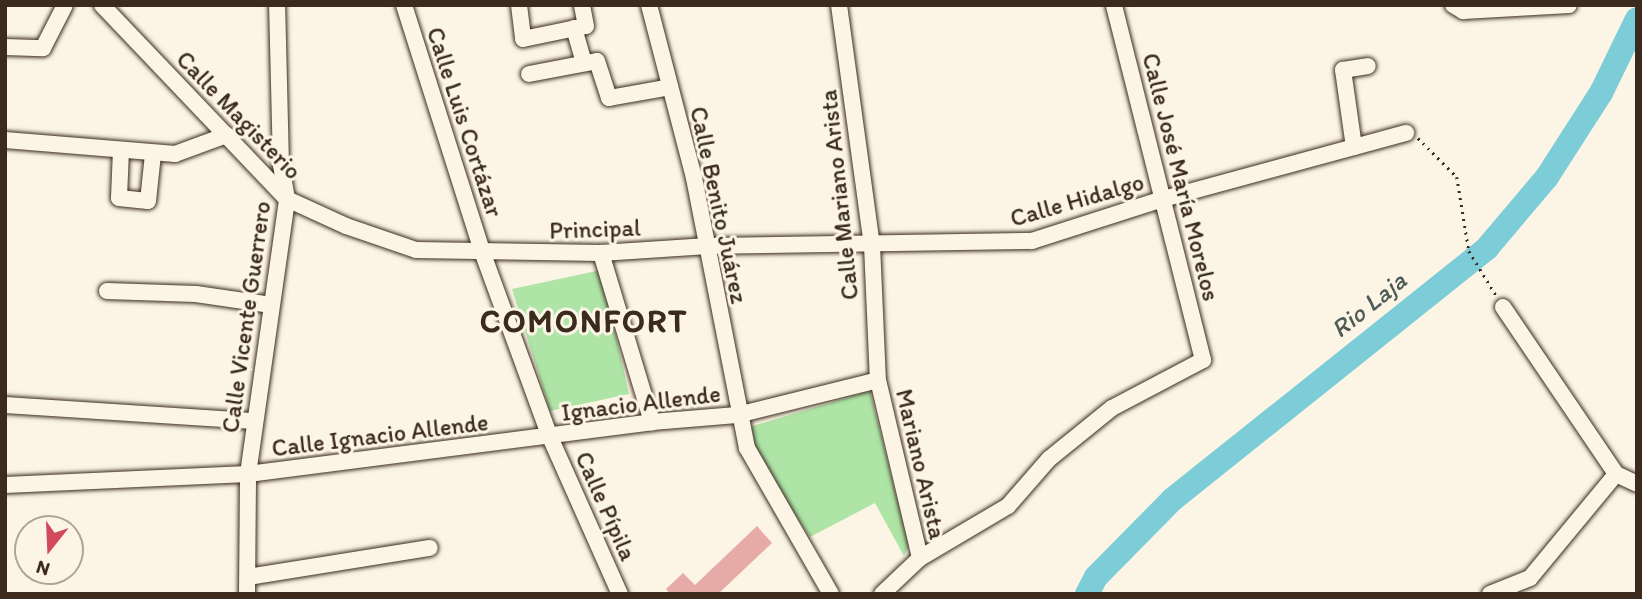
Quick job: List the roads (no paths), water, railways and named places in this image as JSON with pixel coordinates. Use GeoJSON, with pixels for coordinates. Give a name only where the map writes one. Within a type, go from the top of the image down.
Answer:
{"type":"FeatureCollection","features":[{"type":"Feature","properties":{"kind":"street"},"geometry":{"type":"LineString","coordinates":[[5,47],[43,48],[65,5]]}},
{"type":"Feature","properties":{"kind":"street","name":"Calle Magisterio"},"geometry":{"type":"LineString","coordinates":[[102,5],[287,198],[346,226],[416,250],[483,254]]}},
{"type":"Feature","properties":{"kind":"street","name":"Calle Vicente Guerrero"},"geometry":{"type":"LineString","coordinates":[[247,586],[248,474],[287,198],[281,165],[277,5]]}},
{"type":"Feature","properties":{"kind":"street","name":"Calle Luis Cortázar"},"geometry":{"type":"LineString","coordinates":[[404,5],[483,254],[550,437]]}},
{"type":"Feature","properties":{"kind":"street"},"geometry":{"type":"LineString","coordinates":[[519,5],[523,39],[586,26],[582,5]]}},
{"type":"Feature","properties":{"kind":"street","name":"Calle Benito Juárez"},"geometry":{"type":"LineString","coordinates":[[649,5],[708,246],[737,415],[747,449],[831,594]]}},
{"type":"Feature","properties":{"kind":"street","name":"Calle Mariano Arista"},"geometry":{"type":"LineString","coordinates":[[839,5],[872,245],[878,380]]}},
{"type":"Feature","properties":{"kind":"street","name":"Calle José María Morelos"},"geometry":{"type":"LineString","coordinates":[[920,558],[1008,506],[1049,459],[1112,408],[1203,360],[1114,5]]}},
{"type":"Feature","properties":{"kind":"street"},"geometry":{"type":"LineString","coordinates":[[1453,5],[1462,11],[1569,5]]}},
{"type":"Feature","properties":{"kind":"street"},"geometry":{"type":"LineString","coordinates":[[574,28],[584,63]]}},
{"type":"Feature","properties":{"kind":"street"},"geometry":{"type":"LineString","coordinates":[[529,74],[597,61],[609,98],[670,88]]}},
{"type":"Feature","properties":{"kind":"street"},"geometry":{"type":"LineString","coordinates":[[1354,147],[1343,70],[1368,66]]}},
{"type":"Feature","properties":{"kind":"street","name":"Calle Hidalgo"},"geometry":{"type":"LineString","coordinates":[[708,246],[1032,241],[1163,200],[1406,133]]}},
{"type":"Feature","properties":{"kind":"street"},"geometry":{"type":"LineString","coordinates":[[5,140],[175,154],[227,135]]}},
{"type":"Feature","properties":{"kind":"street"},"geometry":{"type":"LineString","coordinates":[[121,150],[120,198],[148,201],[153,154]]}},
{"type":"Feature","properties":{"kind":"street","name":"Principal"},"geometry":{"type":"LineString","coordinates":[[483,254],[601,253],[708,246]]}},
{"type":"Feature","properties":{"kind":"street"},"geometry":{"type":"LineString","coordinates":[[601,253],[652,422]]}},
{"type":"Feature","properties":{"kind":"street"},"geometry":{"type":"LineString","coordinates":[[107,291],[197,294],[271,305]]}},
{"type":"Feature","properties":{"kind":"street"},"geometry":{"type":"LineString","coordinates":[[1503,307],[1616,474],[1637,484]]}},
{"type":"Feature","properties":{"kind":"street","name":"Ignacio Allende"},"geometry":{"type":"LineString","coordinates":[[550,437],[652,422],[737,415],[878,380]]}},
{"type":"Feature","properties":{"kind":"street","name":"Mariano Arista"},"geometry":{"type":"LineString","coordinates":[[878,380],[920,558]]}},
{"type":"Feature","properties":{"kind":"street"},"geometry":{"type":"LineString","coordinates":[[5,405],[254,421]]}},
{"type":"Feature","properties":{"kind":"street","name":"Calle Ignacio Allende"},"geometry":{"type":"LineString","coordinates":[[5,485],[248,474],[550,437]]}},
{"type":"Feature","properties":{"kind":"street","name":"Calle Pípila"},"geometry":{"type":"LineString","coordinates":[[550,437],[620,594]]}},
{"type":"Feature","properties":{"kind":"street"},"geometry":{"type":"LineString","coordinates":[[1490,594],[1530,578],[1616,474]]}},
{"type":"Feature","properties":{"kind":"street"},"geometry":{"type":"LineString","coordinates":[[247,586],[430,548]]}},
{"type":"Feature","properties":{"kind":"street"},"geometry":{"type":"LineString","coordinates":[[882,594],[920,558]]}},
{"type":"Feature","properties":{"kind":"waterway","name":"Rio Laja"},"geometry":{"type":"LineString","coordinates":[[1087,594],[1096,577],[1173,499],[1487,248],[1547,177],[1601,93],[1637,19]]}},
{"type":"Feature","properties":{"kind":"district","name":"COMONFORT"},"geometry":{"type":"Point","coordinates":[584,321]}}]}
